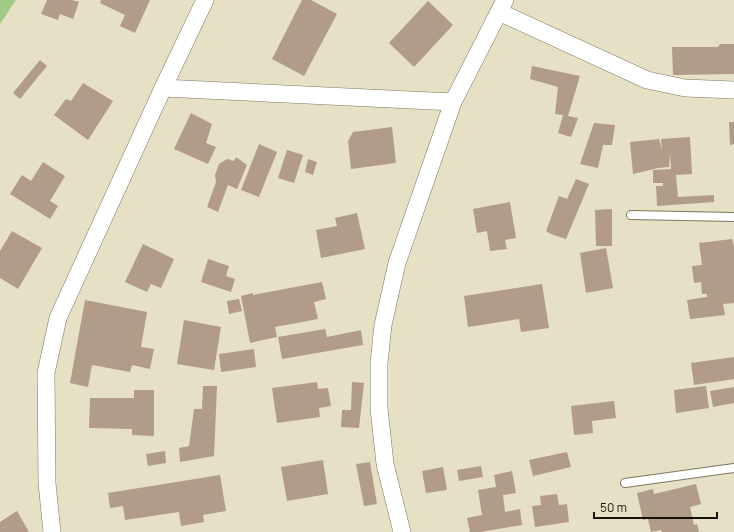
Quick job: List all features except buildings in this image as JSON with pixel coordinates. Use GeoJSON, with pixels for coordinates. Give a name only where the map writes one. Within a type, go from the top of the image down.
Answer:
{"type":"FeatureCollection","features":[{"type":"Feature","properties":{"kind":"street"},"geometry":{"type":"LineString","coordinates":[[52,532],[47,483],[46,373],[58,318],[162,88],[205,0]]}},
{"type":"Feature","properties":{"kind":"street"},"geometry":{"type":"LineString","coordinates":[[402,532],[386,464],[379,408],[379,363],[383,325],[397,263],[453,102],[502,6],[647,80],[685,88],[734,90]]}},
{"type":"Feature","properties":{"kind":"street"},"geometry":{"type":"LineString","coordinates":[[162,88],[453,102]]}},
{"type":"Feature","properties":{"kind":"lane"},"geometry":{"type":"LineString","coordinates":[[630,215],[734,217]]}},
{"type":"Feature","properties":{"kind":"lane"},"geometry":{"type":"LineString","coordinates":[[625,483],[734,468]]}},
{"type":"Feature","properties":{"kind":"green space"},"geometry":{"type":"Polygon","coordinates":[[[0,0],[16,0],[0,24],[0,0]]]}}]}
